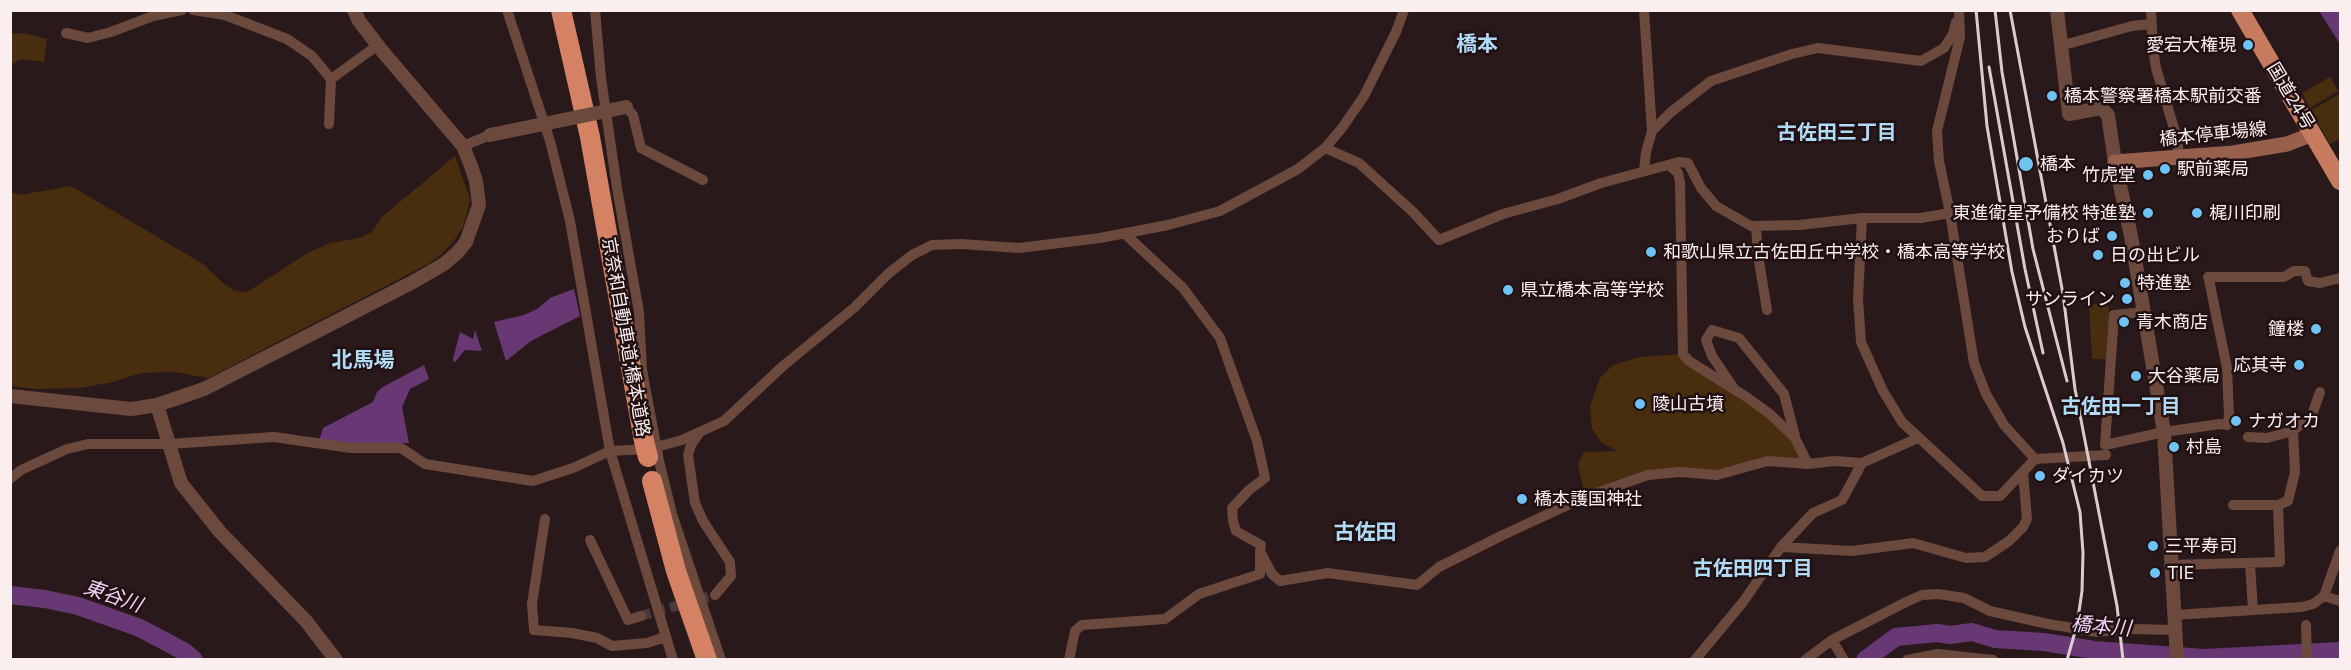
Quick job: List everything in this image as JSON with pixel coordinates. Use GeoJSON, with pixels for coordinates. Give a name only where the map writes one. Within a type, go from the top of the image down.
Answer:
{"type":"FeatureCollection","features":[{"type":"Feature","properties":{"kind":"highway","name":"京奈和自動車道;橋本道路"},"geometry":{"type":"LineString","coordinates":[[561,10],[590,137],[622,322],[650,448],[652,481],[676,571],[706,660]]}},
{"type":"Feature","properties":{"kind":"highway","name":"国道24号"},"geometry":{"type":"LineString","coordinates":[[2240,10],[2340,181]]}},
{"type":"Feature","properties":{"kind":"main road","name":"橋本停車場線"},"geometry":{"type":"LineString","coordinates":[[2115,162],[2180,159],[2268,148],[2287,144],[2313,134]]}},
{"type":"Feature","properties":{"kind":"street"},"geometry":{"type":"LineString","coordinates":[[66,33],[88,38],[153,16],[182,10]]}},
{"type":"Feature","properties":{"kind":"street"},"geometry":{"type":"LineString","coordinates":[[193,10],[225,15],[287,39],[312,56],[331,78],[329,124]]}},
{"type":"Feature","properties":{"kind":"street"},"geometry":{"type":"LineString","coordinates":[[10,396],[131,410],[157,405],[204,389],[403,287],[444,264],[466,242],[479,205],[476,181],[463,146],[378,45],[359,21],[354,10]]}},
{"type":"Feature","properties":{"kind":"street"},"geometry":{"type":"LineString","coordinates":[[507,10],[550,141],[570,221],[610,451],[673,660]]}},
{"type":"Feature","properties":{"kind":"street"},"geometry":{"type":"LineString","coordinates":[[595,10],[601,78],[617,188],[639,312],[650,448],[721,660]]}},
{"type":"Feature","properties":{"kind":"street"},"geometry":{"type":"LineString","coordinates":[[10,479],[30,466],[67,449],[88,444],[169,444],[274,437],[351,448],[401,448],[425,464],[533,481],[573,468],[610,451],[650,448],[700,432],[724,421],[783,366],[855,307],[889,273],[912,255],[932,245],[1019,248],[1057,245],[1168,225],[1220,211],[1298,169],[1325,148],[1364,96],[1396,32],[1404,10]]}},
{"type":"Feature","properties":{"kind":"street"},"geometry":{"type":"LineString","coordinates":[[1644,10],[1652,131],[1644,171]]}},
{"type":"Feature","properties":{"kind":"street"},"geometry":{"type":"LineString","coordinates":[[2057,10],[2069,114],[2101,108],[2108,115],[2164,432],[2177,660]]}},
{"type":"Feature","properties":{"kind":"street"},"geometry":{"type":"LineString","coordinates":[[2151,10],[2156,68],[2176,135],[2180,159]]}},
{"type":"Feature","properties":{"kind":"street"},"geometry":{"type":"LineString","coordinates":[[1652,131],[1671,112],[1711,81],[1792,54],[1818,48],[1921,61],[1944,48],[1953,34],[1959,12]]}},
{"type":"Feature","properties":{"kind":"street"},"geometry":{"type":"LineString","coordinates":[[1959,12],[1960,37],[1937,131],[1939,161],[1950,213],[1974,363],[1986,394],[2004,425],[2035,459]]}},
{"type":"Feature","properties":{"kind":"street"},"geometry":{"type":"LineString","coordinates":[[2060,46],[2132,26],[2151,24]]}},
{"type":"Feature","properties":{"kind":"street"},"geometry":{"type":"LineString","coordinates":[[331,78],[378,45]]}},
{"type":"Feature","properties":{"kind":"street"},"geometry":{"type":"LineString","coordinates":[[463,146],[490,135],[626,107],[633,115],[641,148],[703,180]]}},
{"type":"Feature","properties":{"kind":"street"},"geometry":{"type":"LineString","coordinates":[[1325,148],[1359,163],[1413,212],[1439,240],[1503,214],[1679,162],[1688,163],[1701,188],[1716,206],[1747,224],[1756,226],[1798,225],[1863,218],[1921,218],[1950,213]]}},
{"type":"Feature","properties":{"kind":"street"},"geometry":{"type":"LineString","coordinates":[[1670,165],[1678,173],[1680,182],[1683,354],[1689,361],[1770,414],[1795,438]]}},
{"type":"Feature","properties":{"kind":"street"},"geometry":{"type":"LineString","coordinates":[[1863,218],[1858,299],[1861,342],[1883,391],[1902,422],[1918,438],[1982,496],[2000,496],[2035,459],[2106,455]]}},
{"type":"Feature","properties":{"kind":"street"},"geometry":{"type":"LineString","coordinates":[[1756,226],[1767,310]]}},
{"type":"Feature","properties":{"kind":"street"},"geometry":{"type":"LineString","coordinates":[[1069,660],[1074,631],[1082,625],[1164,620],[1199,594],[1260,574],[1261,546],[1236,531],[1232,508],[1249,490],[1265,478],[1257,441],[1220,338],[1183,288],[1124,233]]}},
{"type":"Feature","properties":{"kind":"street"},"geometry":{"type":"LineString","coordinates":[[2144,312],[2114,315],[2105,445],[2164,432],[2227,425],[2229,416],[2227,368],[2208,278],[2284,277],[2294,271],[2305,271],[2308,280],[2320,284],[2340,278]]}},
{"type":"Feature","properties":{"kind":"street"},"geometry":{"type":"LineString","coordinates":[[1735,390],[1712,356],[1706,340],[1712,330],[1739,339],[1784,394],[1795,438],[1808,464]]}},
{"type":"Feature","properties":{"kind":"street"},"geometry":{"type":"LineString","coordinates":[[2248,437],[2267,438],[2293,431],[2312,415],[2320,392]]}},
{"type":"Feature","properties":{"kind":"street"},"geometry":{"type":"LineString","coordinates":[[157,405],[181,483],[220,532],[306,621],[336,660]]}},
{"type":"Feature","properties":{"kind":"street"},"geometry":{"type":"LineString","coordinates":[[2233,505],[2278,505],[2288,501],[2295,472],[2293,431]]}},
{"type":"Feature","properties":{"kind":"street"},"geometry":{"type":"LineString","coordinates":[[700,432],[691,445],[688,455],[695,503],[703,521],[730,562],[731,576],[715,595]]}},
{"type":"Feature","properties":{"kind":"street"},"geometry":{"type":"LineString","coordinates":[[1260,551],[1272,574],[1280,581],[1328,573],[1416,585],[1439,567],[1584,497],[1648,475],[1680,472],[1717,475],[1768,461],[1808,464],[1834,461],[1862,463],[1918,438]]}},
{"type":"Feature","properties":{"kind":"street"},"geometry":{"type":"LineString","coordinates":[[1695,660],[1743,602],[1781,547],[1813,513],[1842,500],[1862,463]]}},
{"type":"Feature","properties":{"kind":"street"},"geometry":{"type":"LineString","coordinates":[[1781,547],[1852,551],[1913,543],[1966,558],[1985,557],[2009,541],[2023,527],[2027,519],[2024,472]]}},
{"type":"Feature","properties":{"kind":"street"},"geometry":{"type":"LineString","coordinates":[[2171,565],[2280,562],[2278,505]]}},
{"type":"Feature","properties":{"kind":"street"},"geometry":{"type":"LineString","coordinates":[[545,519],[532,604],[534,630],[572,633],[597,638],[612,646],[647,643],[665,637]]}},
{"type":"Feature","properties":{"kind":"street"},"geometry":{"type":"LineString","coordinates":[[590,540],[628,620],[641,616]]}},
{"type":"Feature","properties":{"kind":"street"},"geometry":{"type":"LineString","coordinates":[[2174,615],[2302,607],[2313,604],[2324,596],[2340,550]]}},
{"type":"Feature","properties":{"kind":"street"},"geometry":{"type":"LineString","coordinates":[[2250,563],[2253,610]]}},
{"type":"Feature","properties":{"kind":"street"},"geometry":{"type":"LineString","coordinates":[[1805,660],[1832,640],[1906,602],[1922,596],[1938,594],[1964,598],[1990,611],[2037,621],[2097,632],[2114,630]]}},
{"type":"Feature","properties":{"kind":"street"},"geometry":{"type":"LineString","coordinates":[[2324,596],[2340,601]]}},
{"type":"Feature","properties":{"kind":"street"},"geometry":{"type":"LineString","coordinates":[[2306,625],[2307,660]]}},
{"type":"Feature","properties":{"kind":"street"},"geometry":{"type":"LineString","coordinates":[[2132,629],[2175,630]]}},
{"type":"Feature","properties":{"kind":"street"},"geometry":{"type":"LineString","coordinates":[[1832,640],[1844,660]]}},
{"type":"Feature","properties":{"kind":"street"},"geometry":{"type":"LineString","coordinates":[[1907,660],[1938,654],[1993,660]]}},
{"type":"Feature","properties":{"kind":"shaded area"},"geometry":{"type":"Polygon","coordinates":[[[2319,11],[2340,11],[2340,44],[2319,11]]]}},
{"type":"Feature","properties":{"kind":"shaded area"},"geometry":{"type":"Polygon","coordinates":[[[23,33],[47,39],[44,62],[21,59],[11,65],[11,34],[23,33]]]}},
{"type":"Feature","properties":{"kind":"shaded area"},"geometry":{"type":"Polygon","coordinates":[[[2330,77],[2338,91],[2310,108],[2302,93],[2330,77]]]}},
{"type":"Feature","properties":{"kind":"shaded area"},"geometry":{"type":"Polygon","coordinates":[[[2340,94],[2340,139],[2330,144],[2311,110],[2340,94]]]}},
{"type":"Feature","properties":{"kind":"shaded area"},"geometry":{"type":"Polygon","coordinates":[[[455,156],[470,199],[463,227],[442,254],[428,264],[208,378],[175,372],[141,373],[113,382],[79,388],[35,389],[11,386],[11,192],[20,195],[71,186],[203,264],[235,291],[247,292],[308,253],[330,243],[359,238],[372,232],[383,216],[455,156]]]}},
{"type":"Feature","properties":{"kind":"shaded area"},"geometry":{"type":"Polygon","coordinates":[[[574,289],[580,316],[531,341],[506,361],[494,322],[524,315],[537,309],[550,298],[574,289]]]}},
{"type":"Feature","properties":{"kind":"shaded area"},"geometry":{"type":"Polygon","coordinates":[[[2107,300],[2110,319],[2107,359],[2092,359],[2089,306],[2107,300]]]}},
{"type":"Feature","properties":{"kind":"shaded area"},"geometry":{"type":"Polygon","coordinates":[[[475,330],[482,351],[465,350],[454,363],[460,332],[473,339],[475,330]]]}},
{"type":"Feature","properties":{"kind":"shaded area"},"geometry":{"type":"Polygon","coordinates":[[[1683,354],[1795,438],[1808,464],[1773,461],[1717,475],[1680,472],[1585,497],[1578,464],[1584,452],[1617,451],[1601,442],[1592,429],[1590,406],[1600,378],[1613,365],[1639,357],[1683,354]]]}},
{"type":"Feature","properties":{"kind":"shaded area"},"geometry":{"type":"Polygon","coordinates":[[[424,365],[429,379],[410,389],[402,407],[409,443],[358,445],[319,441],[323,428],[373,402],[377,392],[383,387],[424,365]]]}},
{"type":"Feature","properties":{"kind":"waterway","name":"東谷川"},"geometry":{"type":"LineString","coordinates":[[10,595],[78,606],[140,628],[185,652],[194,660]]}},
{"type":"Feature","properties":{"kind":"waterway","name":"橋本川"},"geometry":{"type":"LineString","coordinates":[[1865,660],[1896,637],[1972,632],[1995,639],[2044,642],[2094,650],[2204,658],[2340,651]]}},
{"type":"Feature","properties":{"kind":"tunnel"},"geometry":{"type":"LineString","coordinates":[[641,616],[715,595]]}},
{"type":"Feature","properties":{"kind":"tunnel"},"geometry":{"type":"LineString","coordinates":[[2114,630],[2132,629]]}},
{"type":"Feature","properties":{"kind":"railway"},"geometry":{"type":"LineString","coordinates":[[1976,10],[1987,126],[2012,272],[2025,327],[2063,443],[2080,512],[2083,553],[2082,591],[2077,625],[2067,660]]}},
{"type":"Feature","properties":{"kind":"railway"},"geometry":{"type":"LineString","coordinates":[[1995,10],[2002,72],[2033,249],[2067,381]]}},
{"type":"Feature","properties":{"kind":"railway"},"geometry":{"type":"LineString","coordinates":[[2010,10],[2063,294],[2075,389],[2117,606],[2123,660]]}},
{"type":"Feature","properties":{"kind":"railway"},"geometry":{"type":"LineString","coordinates":[[1989,67],[2025,269],[2043,353]]}},
{"type":"Feature","properties":{"kind":"place","name":"愛宕大権現"},"geometry":{"type":"Point","coordinates":[2248,45]}},
{"type":"Feature","properties":{"kind":"place","name":"橋本警察署橋本駅前交番"},"geometry":{"type":"Point","coordinates":[2052,96]}},
{"type":"Feature","properties":{"kind":"place","name":"橋本"},"geometry":{"type":"Point","coordinates":[2026,164]}},
{"type":"Feature","properties":{"kind":"place","name":"駅前薬局"},"geometry":{"type":"Point","coordinates":[2165,169]}},
{"type":"Feature","properties":{"kind":"place","name":"竹虎堂"},"geometry":{"type":"Point","coordinates":[2148,175]}},
{"type":"Feature","properties":{"kind":"place","name":"東進衛星予備校 特進塾"},"geometry":{"type":"Point","coordinates":[2148,213]}},
{"type":"Feature","properties":{"kind":"place","name":"梶川印刷"},"geometry":{"type":"Point","coordinates":[2197,213]}},
{"type":"Feature","properties":{"kind":"place","name":"おりば"},"geometry":{"type":"Point","coordinates":[2112,236]}},
{"type":"Feature","properties":{"kind":"place","name":"和歌山県立古佐田丘中学校・橋本高等学校"},"geometry":{"type":"Point","coordinates":[1651,252]}},
{"type":"Feature","properties":{"kind":"place","name":"日の出ビル"},"geometry":{"type":"Point","coordinates":[2098,255]}},
{"type":"Feature","properties":{"kind":"place","name":"特進塾"},"geometry":{"type":"Point","coordinates":[2125,283]}},
{"type":"Feature","properties":{"kind":"place","name":"県立橋本高等学校"},"geometry":{"type":"Point","coordinates":[1508,290]}},
{"type":"Feature","properties":{"kind":"place","name":"サンライン"},"geometry":{"type":"Point","coordinates":[2127,299]}},
{"type":"Feature","properties":{"kind":"place","name":"青木商店"},"geometry":{"type":"Point","coordinates":[2124,322]}},
{"type":"Feature","properties":{"kind":"place","name":"鐘楼"},"geometry":{"type":"Point","coordinates":[2316,329]}},
{"type":"Feature","properties":{"kind":"place","name":"応其寺"},"geometry":{"type":"Point","coordinates":[2299,365]}},
{"type":"Feature","properties":{"kind":"place","name":"大谷薬局"},"geometry":{"type":"Point","coordinates":[2136,376]}},
{"type":"Feature","properties":{"kind":"place","name":"陵山古墳"},"geometry":{"type":"Point","coordinates":[1640,404]}},
{"type":"Feature","properties":{"kind":"place","name":"ナガオカ"},"geometry":{"type":"Point","coordinates":[2236,421]}},
{"type":"Feature","properties":{"kind":"place","name":"村島"},"geometry":{"type":"Point","coordinates":[2174,447]}},
{"type":"Feature","properties":{"kind":"place","name":"ダイカツ"},"geometry":{"type":"Point","coordinates":[2040,476]}},
{"type":"Feature","properties":{"kind":"place","name":"橋本護国神社"},"geometry":{"type":"Point","coordinates":[1522,499]}},
{"type":"Feature","properties":{"kind":"place","name":"三平寿司"},"geometry":{"type":"Point","coordinates":[2153,546]}},
{"type":"Feature","properties":{"kind":"place","name":"TIE"},"geometry":{"type":"Point","coordinates":[2155,573]}},
{"type":"Feature","properties":{"kind":"district","name":"橋本"},"geometry":{"type":"Point","coordinates":[1477,44]}},
{"type":"Feature","properties":{"kind":"district","name":"古佐田三丁目"},"geometry":{"type":"Point","coordinates":[1837,132]}},
{"type":"Feature","properties":{"kind":"district","name":"北馬場"},"geometry":{"type":"Point","coordinates":[363,360]}},
{"type":"Feature","properties":{"kind":"district","name":"古佐田一丁目"},"geometry":{"type":"Point","coordinates":[2121,406]}},
{"type":"Feature","properties":{"kind":"district","name":"古佐田"},"geometry":{"type":"Point","coordinates":[1365,532]}},
{"type":"Feature","properties":{"kind":"district","name":"古佐田四丁目"},"geometry":{"type":"Point","coordinates":[1753,568]}}]}
